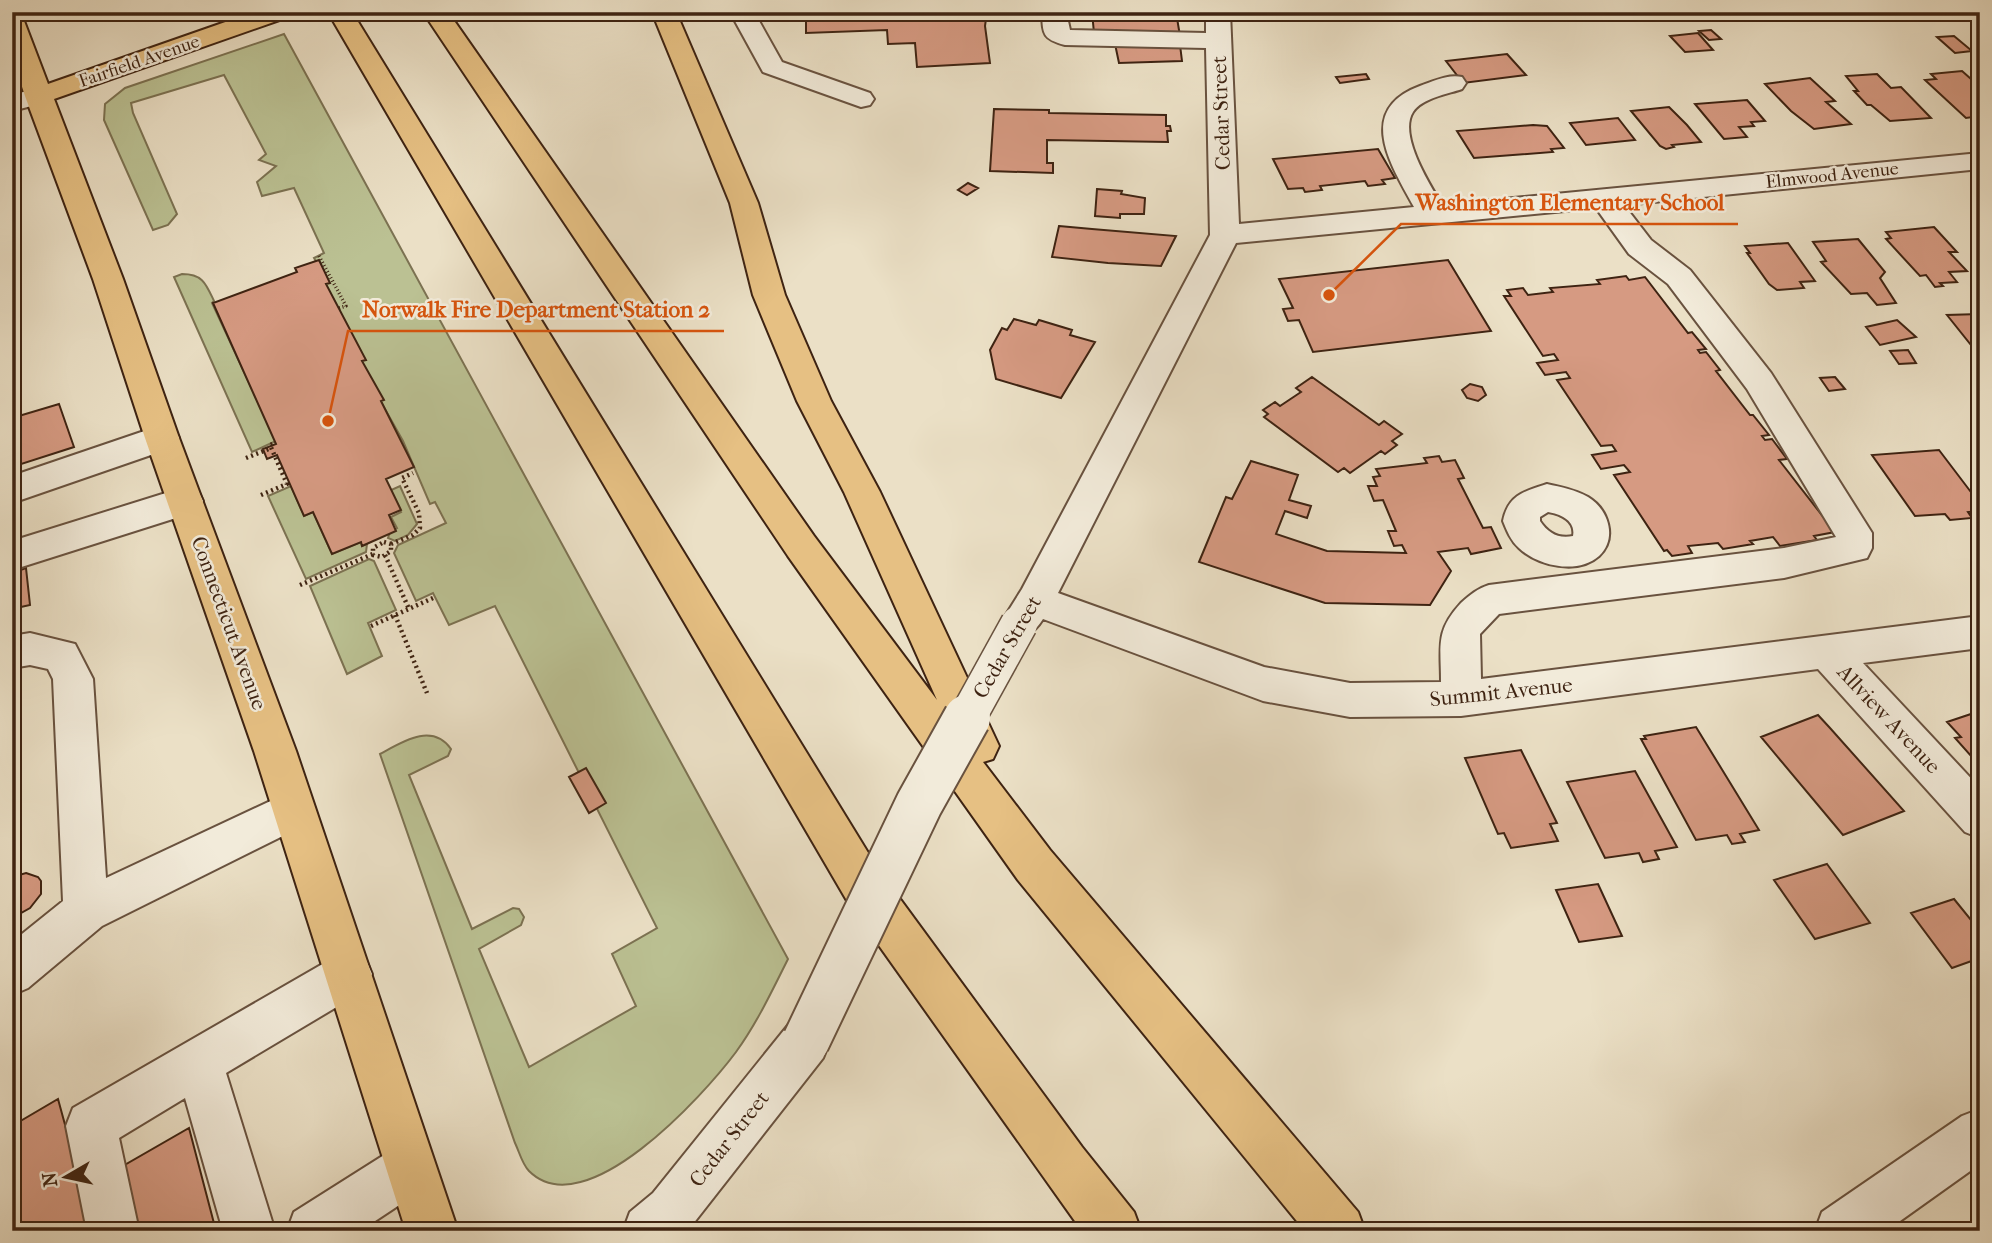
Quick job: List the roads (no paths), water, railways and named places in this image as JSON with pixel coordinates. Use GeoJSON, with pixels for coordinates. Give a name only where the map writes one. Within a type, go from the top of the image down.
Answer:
{"type":"FeatureCollection","features":[{"type":"Feature","properties":{"kind":"main road","name":"Fairfield Avenue"},"geometry":{"type":"LineString","coordinates":[[25,100],[279,12]]}},
{"type":"Feature","properties":{"kind":"main road"},"geometry":{"type":"LineString","coordinates":[[340,12],[862,884],[1064,1166],[1115,1231]]}},
{"type":"Feature","properties":{"kind":"main road"},"geometry":{"type":"LineString","coordinates":[[435,12],[801,546],[1034,865],[1339,1231]]}},
{"type":"Feature","properties":{"kind":"main road"},"geometry":{"type":"LineString","coordinates":[[461,12],[559,190]]}},
{"type":"Feature","properties":{"kind":"main road"},"geometry":{"type":"LineString","coordinates":[[664,12],[744,203],[769,295],[814,401],[862,492],[1034,865]]}},
{"type":"Feature","properties":{"kind":"main road","name":"Connecticut Avenue"},"geometry":{"type":"LineString","coordinates":[[12,21],[25,100],[108,279],[294,809],[432,1231]]}},
{"type":"Feature","properties":{"kind":"street"},"geometry":{"type":"LineString","coordinates":[[742,12],[772,67],[861,99]]}},
{"type":"Feature","properties":{"kind":"street"},"geometry":{"type":"LineString","coordinates":[[1054,12],[1055,32],[1065,37],[1218,27]]}},
{"type":"Feature","properties":{"kind":"street","name":"Cedar Street"},"geometry":{"type":"LineString","coordinates":[[649,1231],[671,1211],[806,1041],[919,804],[1027,612],[1225,235],[1218,27]]}},
{"type":"Feature","properties":{"kind":"street"},"geometry":{"type":"LineString","coordinates":[[1433,215],[1403,157],[1394,124],[1403,106],[1411,99],[1454,83]]}},
{"type":"Feature","properties":{"kind":"street","name":"Elmwood Avenue"},"geometry":{"type":"LineString","coordinates":[[1225,235],[1980,161]]}},
{"type":"Feature","properties":{"kind":"street"},"geometry":{"type":"LineString","coordinates":[[1461,699],[1461,629],[1489,600],[1784,562],[1854,548],[1854,533],[1759,381],[1679,277],[1640,247],[1604,198]]}},
{"type":"Feature","properties":{"kind":"street"},"geometry":{"type":"LineString","coordinates":[[12,490],[162,439]]}},
{"type":"Feature","properties":{"kind":"street"},"geometry":{"type":"LineString","coordinates":[[12,556],[185,501]]}},
{"type":"Feature","properties":{"kind":"street"},"geometry":{"type":"LineString","coordinates":[[1570,552],[1590,587]]}},
{"type":"Feature","properties":{"kind":"street","name":"Summit Avenue"},"geometry":{"type":"LineString","coordinates":[[1027,612],[1264,684],[1350,700],[1461,699],[1980,632]]}},
{"type":"Feature","properties":{"kind":"street"},"geometry":{"type":"LineString","coordinates":[[12,652],[30,649],[61,656],[74,679],[86,911]]}},
{"type":"Feature","properties":{"kind":"street","name":"Allview Avenue"},"geometry":{"type":"LineString","coordinates":[[1827,652],[1980,818]]}},
{"type":"Feature","properties":{"kind":"street"},"geometry":{"type":"LineString","coordinates":[[12,972],[86,911],[294,809]]}},
{"type":"Feature","properties":{"kind":"street"},"geometry":{"type":"LineString","coordinates":[[113,1231],[91,1126],[349,974]]}},
{"type":"Feature","properties":{"kind":"street"},"geometry":{"type":"LineString","coordinates":[[199,1062],[249,1231]]}},
{"type":"Feature","properties":{"kind":"street"},"geometry":{"type":"LineString","coordinates":[[1841,1231],[1980,1134]]}},
{"type":"Feature","properties":{"kind":"street"},"geometry":{"type":"LineString","coordinates":[[313,1231],[410,1168]]}},
{"type":"Feature","properties":{"kind":"place","name":"Washington Elementary School"},"geometry":{"type":"Point","coordinates":[1329,295]}},
{"type":"Feature","properties":{"kind":"place","name":"Norwalk Fire Department Station 2"},"geometry":{"type":"Point","coordinates":[328,421]}}]}
